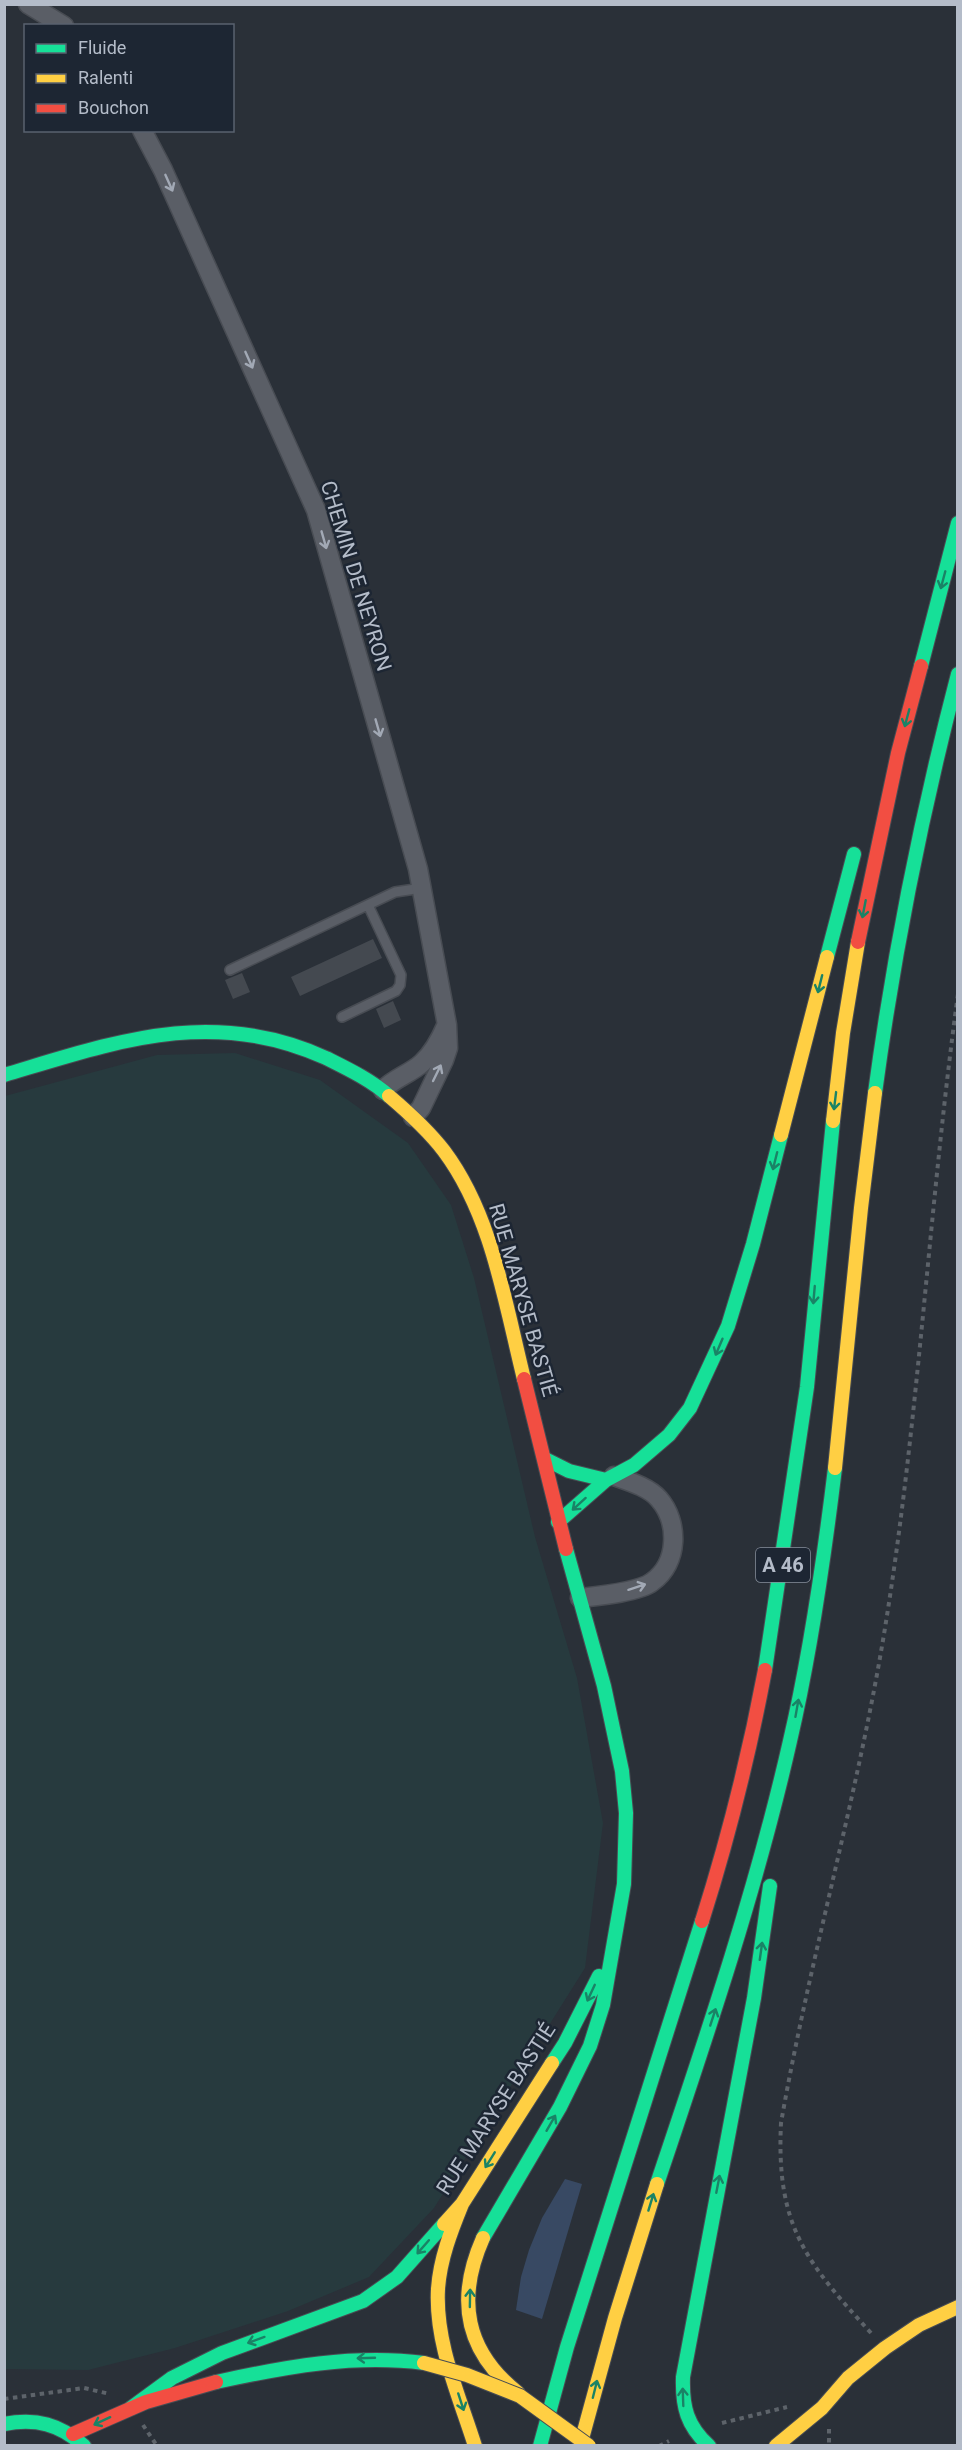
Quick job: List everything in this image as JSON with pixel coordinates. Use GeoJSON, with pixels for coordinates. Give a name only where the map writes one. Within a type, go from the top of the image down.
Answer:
{"type":"FeatureCollection","features":[{"type":"Feature","properties":{"kind":"main road","name":"A 46"},"geometry":{"type":"LineString","coordinates":[[540,2445],[567,2347],[717,1875],[755,1723],[774,1619],[807,1387],[826,1181],[847,1010],[878,838],[957,524]]}},
{"type":"Feature","properties":{"kind":"main road"},"geometry":{"type":"LineString","coordinates":[[906,676],[922,662]]}},
{"type":"Feature","properties":{"kind":"main road","name":"A 46"},"geometry":{"type":"LineString","coordinates":[[580,2445],[602,2361],[749,1898],[793,1732],[811,1629],[843,1398],[867,1154],[882,1037],[909,877],[957,674]]}},
{"type":"Feature","properties":{"kind":"main road"},"geometry":{"type":"LineString","coordinates":[[558,1522],[610,1478],[634,1465],[652,1451],[680,1422],[700,1390],[728,1326],[766,1194],[857,840]]}},
{"type":"Feature","properties":{"kind":"main road","name":"RUE MARYSE BASTIÉ"},"geometry":{"type":"LineString","coordinates":[[4,1075],[151,1036],[186,1031],[223,1031],[288,1043],[351,1069],[382,1090],[413,1117],[440,1146],[468,1190],[499,1280],[545,1459],[558,1522],[580,1598],[618,1749],[627,1820],[626,1855],[615,1940],[599,2022],[567,2096],[480,2245],[471,2277],[472,2332],[481,2355],[494,2372],[520,2396]]}},
{"type":"Feature","properties":{"kind":"main road"},"geometry":{"type":"LineString","coordinates":[[545,1459],[569,1471],[610,1478]]}},
{"type":"Feature","properties":{"kind":"main road"},"geometry":{"type":"LineString","coordinates":[[709,2445],[693,2432],[685,2415],[683,2376],[754,1998],[793,1732]]}},
{"type":"Feature","properties":{"kind":"main road","name":"RUE MARYSE BASTIÉ"},"geometry":{"type":"LineString","coordinates":[[131,2408],[172,2378],[222,2353],[363,2301],[397,2277],[462,2204],[565,2043],[615,1940]]}},
{"type":"Feature","properties":{"kind":"main road"},"geometry":{"type":"LineString","coordinates":[[462,2204],[443,2258],[438,2302],[446,2355],[476,2445]]}},
{"type":"Feature","properties":{"kind":"main road"},"geometry":{"type":"LineString","coordinates":[[798,2445],[822,2408],[848,2378],[919,2325],[957,2307]]}},
{"type":"Feature","properties":{"kind":"main road"},"geometry":{"type":"LineString","coordinates":[[73,2434],[131,2408],[214,2383],[308,2363],[367,2357],[424,2363],[520,2396],[589,2445]]}},
{"type":"Feature","properties":{"kind":"main road"},"geometry":{"type":"LineString","coordinates":[[776,2445],[822,2408]]}},
{"type":"Feature","properties":{"kind":"main road"},"geometry":{"type":"LineString","coordinates":[[4,2424],[20,2420],[39,2420],[57,2425],[73,2434],[84,2445]]}},
{"type":"Feature","properties":{"kind":"street"},"geometry":{"type":"LineString","coordinates":[[28,4],[61,24]]}},
{"type":"Feature","properties":{"kind":"street","name":"CHEMIN DE NEYRON"},"geometry":{"type":"LineString","coordinates":[[143,132],[168,181],[316,510],[418,869],[447,1025],[448,1048],[422,1108],[413,1117]]}},
{"type":"Feature","properties":{"kind":"street"},"geometry":{"type":"LineString","coordinates":[[382,1090],[390,1082],[422,1063],[436,1046],[447,1025]]}},
{"type":"Feature","properties":{"kind":"street"},"geometry":{"type":"LineString","coordinates":[[580,1598],[625,1591],[652,1582],[668,1564],[674,1543],[672,1520],[658,1497],[637,1485],[610,1478]]}},
{"type":"Feature","properties":{"kind":"lane"},"geometry":{"type":"LineString","coordinates":[[230,970],[394,892],[422,888]]}},
{"type":"Feature","properties":{"kind":"lane"},"geometry":{"type":"LineString","coordinates":[[342,1017],[396,992],[400,985],[401,975],[368,904]]}},
{"type":"Feature","properties":{"kind":"path"},"geometry":{"type":"LineString","coordinates":[[885,2349],[826,2284],[798,2238],[784,2200],[781,2178],[781,2123],[853,1792],[885,1628],[900,1525],[957,994]]}},
{"type":"Feature","properties":{"kind":"path"},"geometry":{"type":"LineString","coordinates":[[4,2398],[84,2388],[107,2391],[131,2408]]}},
{"type":"Feature","properties":{"kind":"path"},"geometry":{"type":"LineString","coordinates":[[659,2445],[693,2432],[791,2406]]}},
{"type":"Feature","properties":{"kind":"green space"},"geometry":{"type":"Polygon","coordinates":[[[235,1053],[320,1080],[408,1143],[451,1205],[474,1278],[535,1537],[577,1678],[603,1823],[585,1968],[434,2208],[369,2277],[288,2311],[175,2348],[88,2370],[5,2369],[5,1096],[157,1055],[235,1053]]]}},
{"type":"Feature","properties":{"kind":"water"},"geometry":{"type":"Polygon","coordinates":[[[565,2179],[582,2184],[542,2319],[516,2310],[521,2277],[542,2218],[565,2179]]]}},
{"type":"Feature","properties":{"kind":"building"},"geometry":{"type":"Polygon","coordinates":[[[373,939],[382,958],[300,996],[291,977],[373,939]]]}},
{"type":"Feature","properties":{"kind":"building"},"geometry":{"type":"Polygon","coordinates":[[[242,973],[250,992],[233,999],[225,980],[242,973]]]}},
{"type":"Feature","properties":{"kind":"building"},"geometry":{"type":"Polygon","coordinates":[[[393,1001],[401,1020],[384,1028],[376,1009],[393,1001]]]}},
{"type":"Feature","properties":{"kind":"traffic: fast"},"geometry":{"type":"LineString","coordinates":[[921,666],[958,523]]}},
{"type":"Feature","properties":{"kind":"traffic: fast"},"geometry":{"type":"LineString","coordinates":[[875,1093],[910,882],[958,674]]}},
{"type":"Feature","properties":{"kind":"traffic: fast"},"geometry":{"type":"LineString","coordinates":[[827,957],[854,854]]}},
{"type":"Feature","properties":{"kind":"traffic: fast"},"geometry":{"type":"LineString","coordinates":[[4,1075],[125,1041],[203,1032],[243,1034],[284,1042],[326,1058],[367,1080],[389,1096]]}},
{"type":"Feature","properties":{"kind":"traffic: fast"},"geometry":{"type":"LineString","coordinates":[[765,1670],[807,1387],[833,1121]]}},
{"type":"Feature","properties":{"kind":"traffic: fast"},"geometry":{"type":"LineString","coordinates":[[558,1522],[606,1480],[634,1465],[669,1435],[690,1408],[728,1326],[753,1244],[781,1135]]}},
{"type":"Feature","properties":{"kind":"traffic: fast"},"geometry":{"type":"LineString","coordinates":[[545,1459],[569,1471],[606,1480]]}},
{"type":"Feature","properties":{"kind":"traffic: fast"},"geometry":{"type":"LineString","coordinates":[[657,2184],[729,1964],[777,1797],[811,1639],[835,1468]]}},
{"type":"Feature","properties":{"kind":"traffic: fast"},"geometry":{"type":"LineString","coordinates":[[483,2238],[560,2107],[590,2046],[603,2005],[624,1884],[626,1813],[622,1771],[604,1686],[566,1549]]}},
{"type":"Feature","properties":{"kind":"traffic: fast"},"geometry":{"type":"LineString","coordinates":[[709,2446],[696,2431],[687,2415],[683,2377],[754,1998],[770,1886]]}},
{"type":"Feature","properties":{"kind":"traffic: fast"},"geometry":{"type":"LineString","coordinates":[[540,2446],[567,2347],[702,1921]]}},
{"type":"Feature","properties":{"kind":"traffic: fast"},"geometry":{"type":"LineString","coordinates":[[552,2063],[565,2043],[599,1976]]}},
{"type":"Feature","properties":{"kind":"traffic: fast"},"geometry":{"type":"LineString","coordinates":[[131,2408],[172,2378],[222,2353],[363,2301],[397,2277],[444,2224]]}},
{"type":"Feature","properties":{"kind":"traffic: fast"},"geometry":{"type":"LineString","coordinates":[[216,2382],[268,2371],[345,2361],[424,2363]]}},
{"type":"Feature","properties":{"kind":"traffic: fast"},"geometry":{"type":"LineString","coordinates":[[4,2424],[16,2422],[47,2424],[66,2432],[84,2446]]}},
{"type":"Feature","properties":{"kind":"traffic: slow"},"geometry":{"type":"LineString","coordinates":[[833,1121],[843,1033],[858,942]]}},
{"type":"Feature","properties":{"kind":"traffic: slow"},"geometry":{"type":"LineString","coordinates":[[781,1135],[827,957]]}},
{"type":"Feature","properties":{"kind":"traffic: slow"},"geometry":{"type":"LineString","coordinates":[[835,1468],[875,1093]]}},
{"type":"Feature","properties":{"kind":"traffic: slow"},"geometry":{"type":"LineString","coordinates":[[389,1096],[418,1122],[444,1151],[474,1203],[495,1260],[524,1379]]}},
{"type":"Feature","properties":{"kind":"traffic: slow"},"geometry":{"type":"LineString","coordinates":[[444,2224],[462,2204],[552,2063]]}},
{"type":"Feature","properties":{"kind":"traffic: slow"},"geometry":{"type":"LineString","coordinates":[[580,2446],[615,2318],[657,2184]]}},
{"type":"Feature","properties":{"kind":"traffic: slow"},"geometry":{"type":"LineString","coordinates":[[462,2204],[441,2267],[438,2309],[449,2369],[475,2446]]}},
{"type":"Feature","properties":{"kind":"traffic: slow"},"geometry":{"type":"LineString","coordinates":[[483,2238],[470,2282],[468,2303],[470,2323],[486,2360],[518,2393]]}},
{"type":"Feature","properties":{"kind":"traffic: slow"},"geometry":{"type":"LineString","coordinates":[[776,2446],[822,2408],[848,2378],[885,2348],[919,2325],[958,2307]]}},
{"type":"Feature","properties":{"kind":"traffic: slow"},"geometry":{"type":"LineString","coordinates":[[424,2363],[467,2375],[520,2396],[589,2446]]}},
{"type":"Feature","properties":{"kind":"traffic: jam"},"geometry":{"type":"LineString","coordinates":[[858,942],[898,753],[921,666]]}},
{"type":"Feature","properties":{"kind":"traffic: jam"},"geometry":{"type":"LineString","coordinates":[[524,1379],[566,1549]]}},
{"type":"Feature","properties":{"kind":"traffic: jam"},"geometry":{"type":"LineString","coordinates":[[702,1921],[737,1797],[765,1670]]}},
{"type":"Feature","properties":{"kind":"traffic: jam"},"geometry":{"type":"LineString","coordinates":[[73,2434],[146,2402],[216,2382]]}}]}
